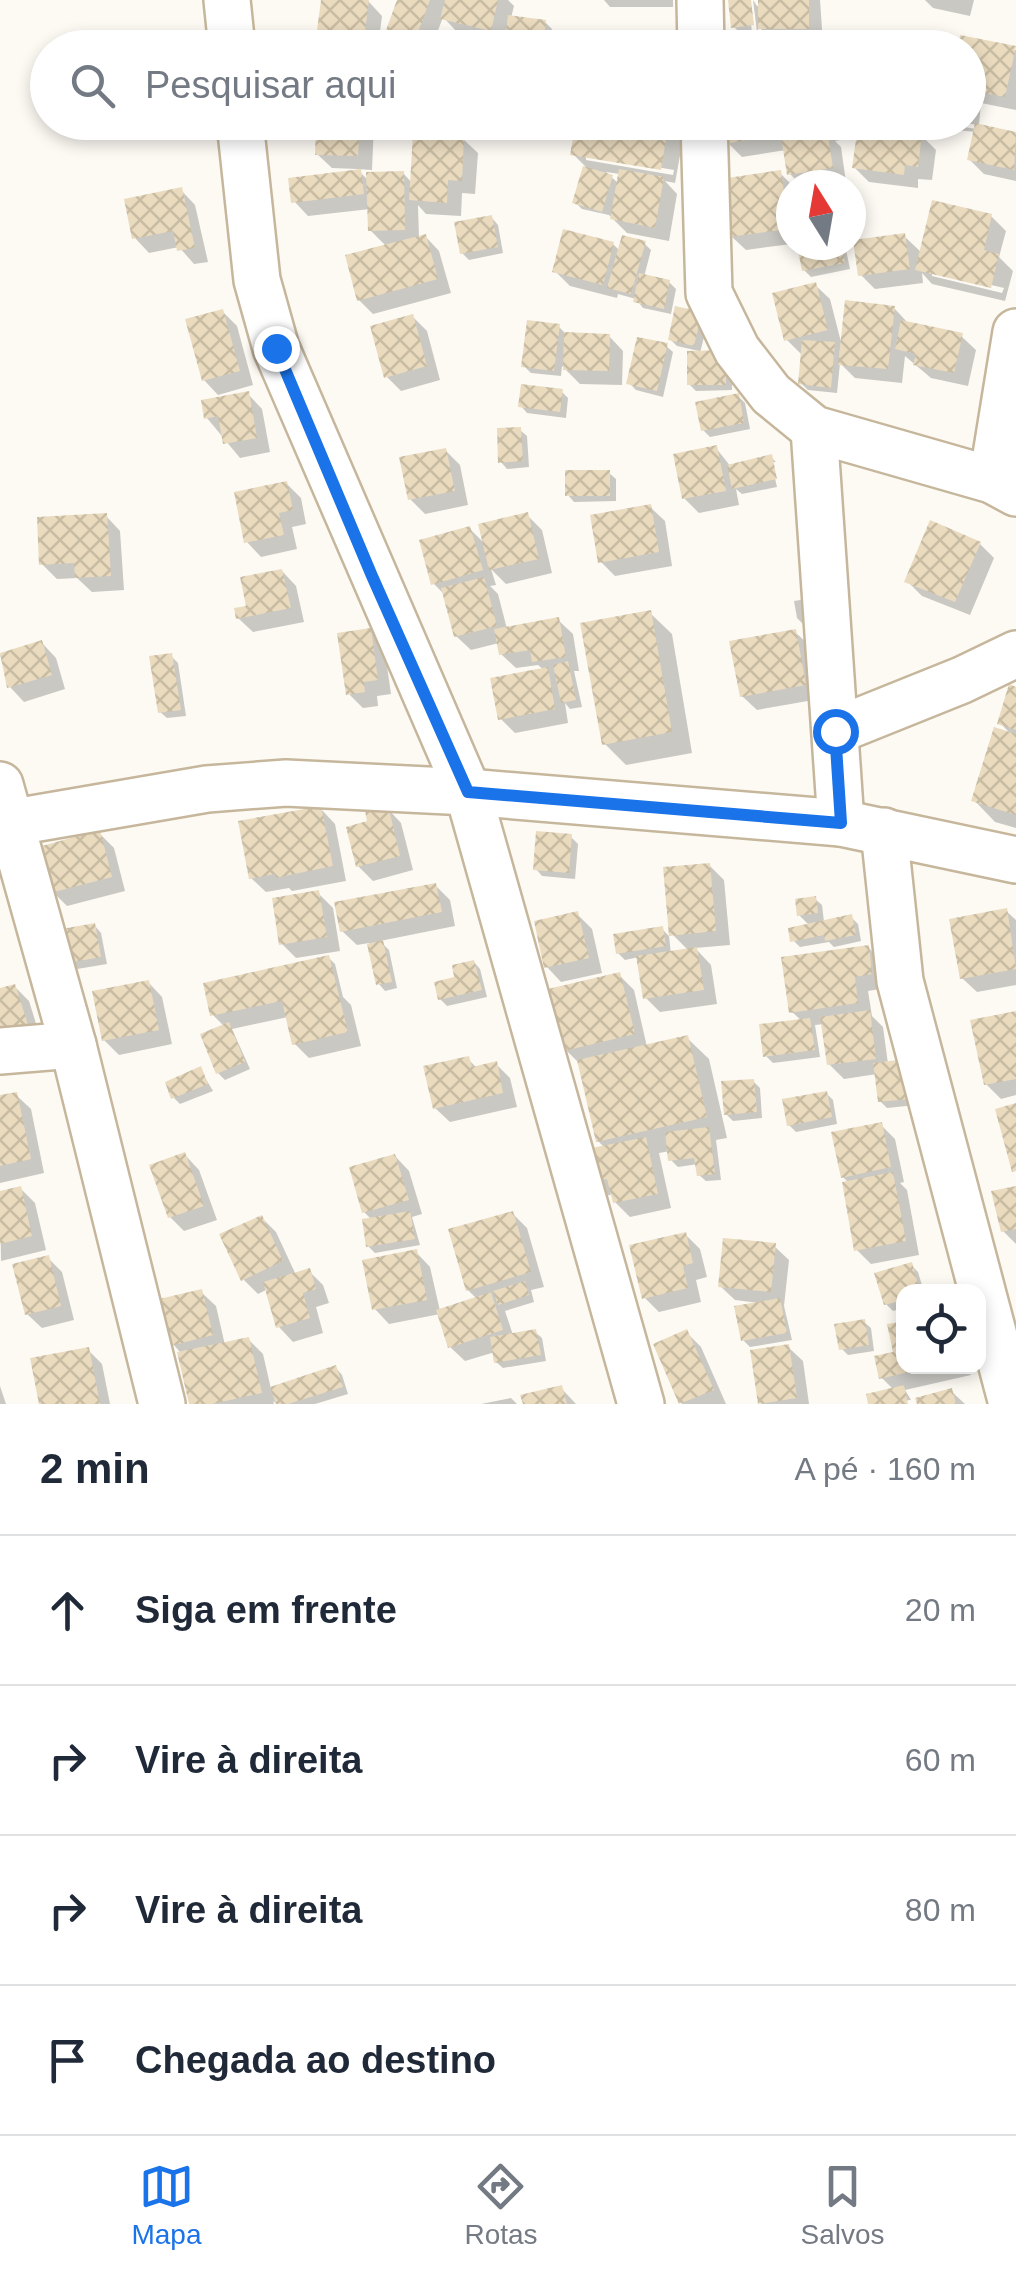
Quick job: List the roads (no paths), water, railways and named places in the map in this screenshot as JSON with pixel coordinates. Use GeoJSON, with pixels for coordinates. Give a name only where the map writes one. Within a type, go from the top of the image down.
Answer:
{"type":"FeatureCollection","features":[{"type":"Feature","properties":{"kind":"street"},"geometry":{"type":"LineString","coordinates":[[227,0],[230,30]]}},
{"type":"Feature","properties":{"kind":"street"},"geometry":{"type":"LineString","coordinates":[[700,0],[701,30]]}},
{"type":"Feature","properties":{"kind":"street"},"geometry":{"type":"LineString","coordinates":[[242,140],[257,280],[276,348],[468,792],[641,1404]]}},
{"type":"Feature","properties":{"kind":"street"},"geometry":{"type":"LineString","coordinates":[[705,140],[710,293],[738,350],[771,394],[814,429],[1004,487],[1016,332]]}},
{"type":"Feature","properties":{"kind":"street"},"geometry":{"type":"LineString","coordinates":[[814,429],[835,731],[1012,1404]]}},
{"type":"Feature","properties":{"kind":"street"},"geometry":{"type":"LineString","coordinates":[[835,731],[1016,654]]}},
{"type":"Feature","properties":{"kind":"street"},"geometry":{"type":"LineString","coordinates":[[162,1404],[74,1045],[5,804],[286,783],[468,792],[863,827],[1016,860]]}},
{"type":"Feature","properties":{"kind":"street"},"geometry":{"type":"LineString","coordinates":[[0,1051],[74,1045]]}}]}
